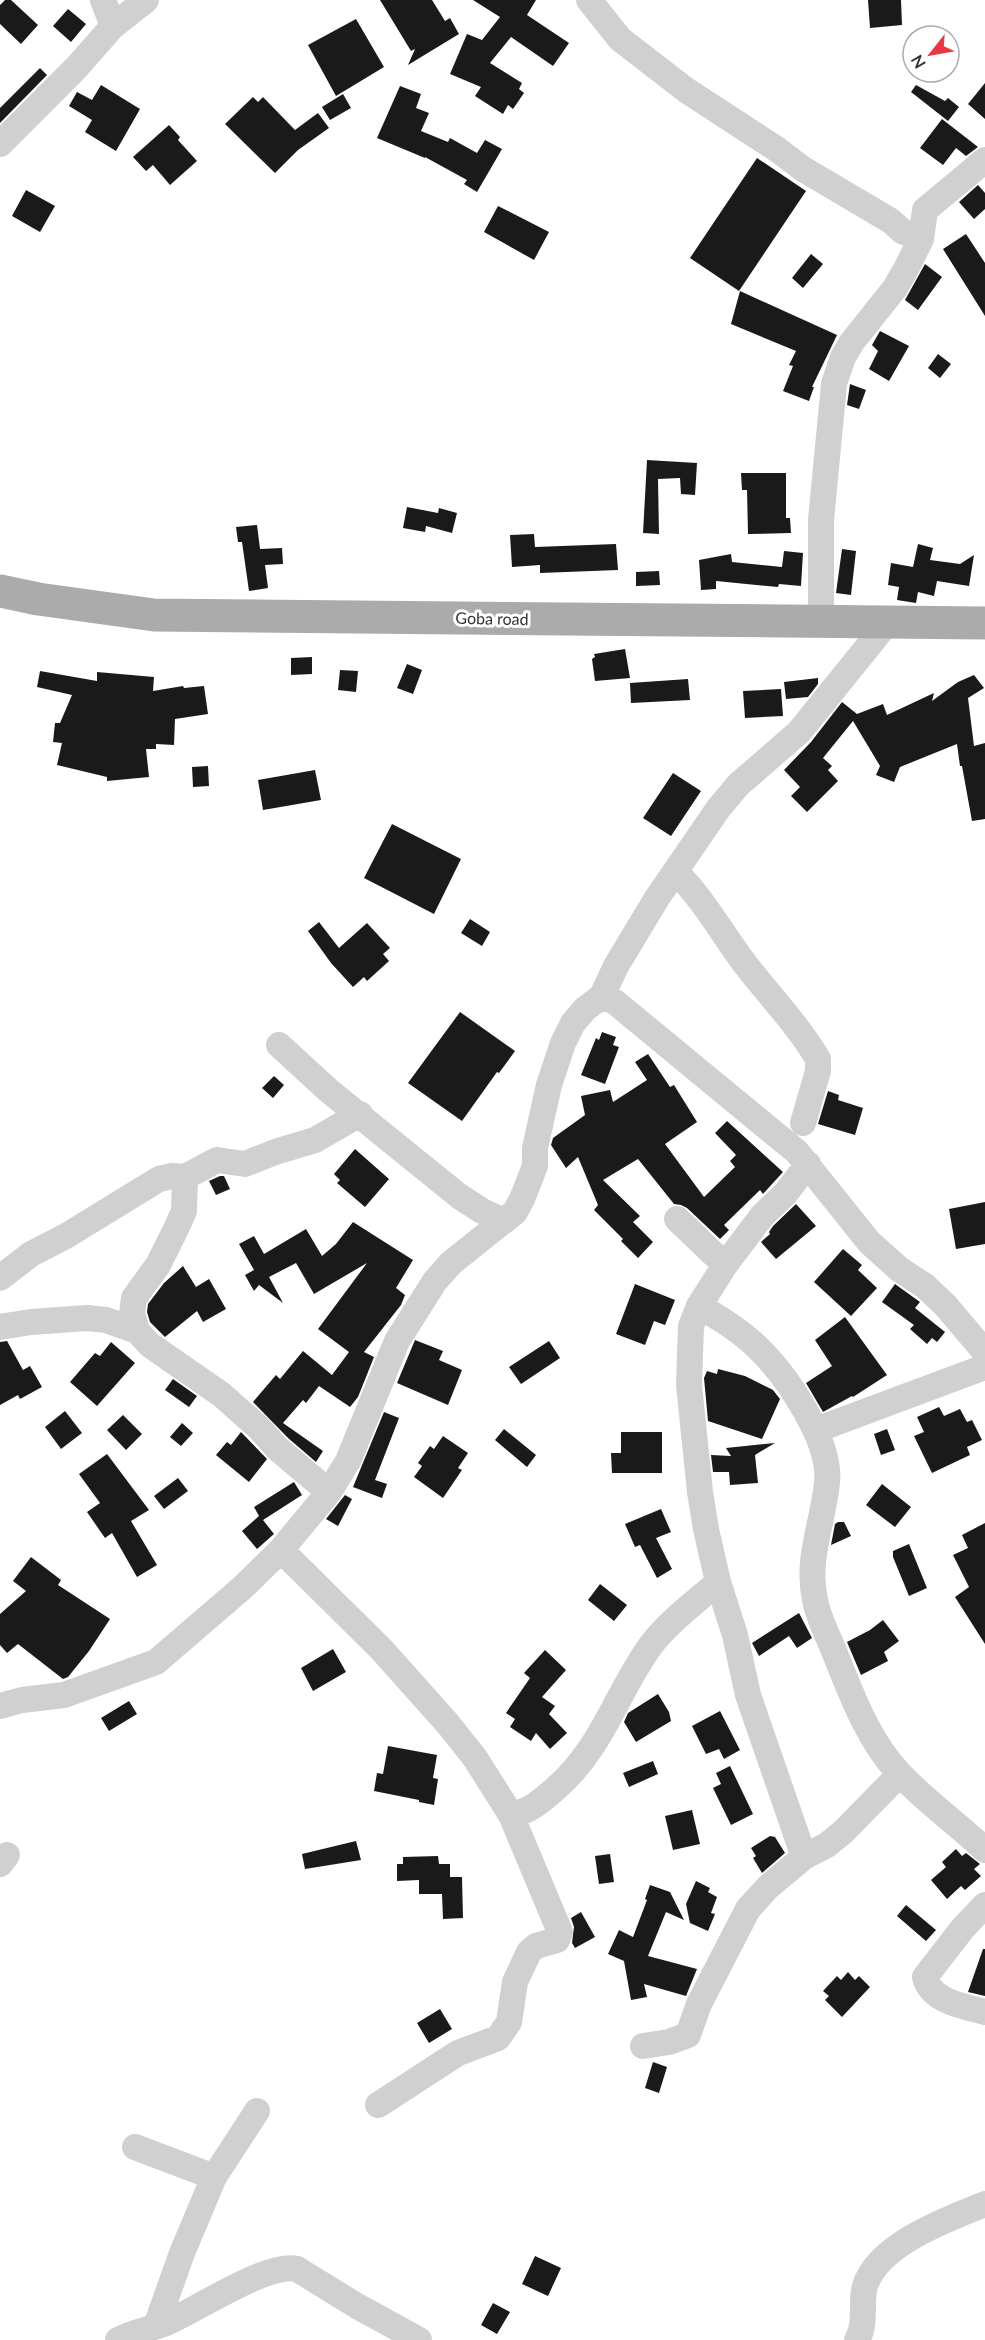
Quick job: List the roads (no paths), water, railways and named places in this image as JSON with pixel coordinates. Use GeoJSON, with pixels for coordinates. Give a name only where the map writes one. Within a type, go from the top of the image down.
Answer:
{"type":"FeatureCollection","features":[{"type":"Feature","properties":{"kind":"main road","name":"Goba road"},"geometry":{"type":"LineString","coordinates":[[0,591],[38,599],[154,615],[985,623]]}},
{"type":"Feature","properties":{"kind":"street"},"geometry":{"type":"LineString","coordinates":[[103,0],[113,26]]}},
{"type":"Feature","properties":{"kind":"street"},"geometry":{"type":"LineString","coordinates":[[0,144],[76,68],[113,26],[146,0]]}},
{"type":"Feature","properties":{"kind":"street"},"geometry":{"type":"LineString","coordinates":[[589,0],[620,39],[686,90],[803,169],[891,221],[902,231],[921,239]]}},
{"type":"Feature","properties":{"kind":"street"},"geometry":{"type":"LineString","coordinates":[[821,622],[822,520],[834,384],[843,357],[852,342],[895,288],[921,239],[925,210],[985,160]]}},
{"type":"Feature","properties":{"kind":"street"},"geometry":{"type":"LineString","coordinates":[[0,1706],[22,1700],[64,1695],[156,1662],[242,1588],[281,1550],[329,1492],[348,1461],[397,1341],[435,1281],[451,1263],[515,1212],[535,1166],[535,1148],[549,1085],[563,1043],[573,1023],[602,996],[616,966],[657,898],[718,809],[738,785],[799,732],[887,622]]}},
{"type":"Feature","properties":{"kind":"street"},"geometry":{"type":"LineString","coordinates":[[676,872],[709,910],[743,961],[818,1059],[818,1071],[803,1123]]}},
{"type":"Feature","properties":{"kind":"street"},"geometry":{"type":"LineString","coordinates":[[602,996],[615,1002],[796,1152],[869,1242],[900,1269],[925,1286],[985,1352]]}},
{"type":"Feature","properties":{"kind":"street"},"geometry":{"type":"LineString","coordinates":[[279,1045],[328,1090],[459,1196],[482,1211],[504,1221]]}},
{"type":"Feature","properties":{"kind":"street"},"geometry":{"type":"LineString","coordinates":[[0,1278],[31,1254],[66,1236],[159,1179],[172,1176],[185,1177],[217,1160],[245,1164],[315,1140],[360,1114]]}},
{"type":"Feature","properties":{"kind":"street"},"geometry":{"type":"LineString","coordinates":[[804,1857],[748,1695],[735,1635],[718,1582],[706,1529],[690,1396],[691,1326],[699,1306],[725,1265],[762,1216],[786,1193],[808,1164]]}},
{"type":"Feature","properties":{"kind":"street"},"geometry":{"type":"LineString","coordinates":[[185,1177],[184,1211],[158,1265],[134,1298],[132,1313],[137,1331],[150,1345],[222,1395],[259,1428],[278,1449],[329,1492]]}},
{"type":"Feature","properties":{"kind":"street"},"geometry":{"type":"LineString","coordinates":[[677,1219],[725,1265]]}},
{"type":"Feature","properties":{"kind":"street"},"geometry":{"type":"LineString","coordinates":[[699,1306],[730,1324],[768,1359],[816,1430],[826,1459],[827,1481],[812,1555],[814,1599],[847,1682],[874,1740],[900,1774],[985,1850]]}},
{"type":"Feature","properties":{"kind":"street"},"geometry":{"type":"LineString","coordinates":[[0,1327],[87,1318],[106,1320],[137,1331]]}},
{"type":"Feature","properties":{"kind":"street"},"geometry":{"type":"LineString","coordinates":[[816,1430],[985,1367]]}},
{"type":"Feature","properties":{"kind":"street"},"geometry":{"type":"LineString","coordinates":[[281,1550],[382,1650],[475,1758],[511,1815],[560,1936],[557,1940],[536,1946],[529,1952],[515,1982],[509,2022],[498,2038],[458,2053],[378,2105]]}},
{"type":"Feature","properties":{"kind":"street"},"geometry":{"type":"LineString","coordinates":[[511,1815],[526,1812],[536,1805],[586,1758],[634,1670],[652,1644],[669,1625],[718,1582]]}},
{"type":"Feature","properties":{"kind":"street"},"geometry":{"type":"LineString","coordinates":[[643,2046],[678,2040],[690,2033],[699,2004],[748,1909],[768,1887],[804,1857],[827,1845],[843,1832],[900,1774]]}},
{"type":"Feature","properties":{"kind":"street"},"geometry":{"type":"LineString","coordinates":[[985,1905],[963,1928],[925,1977],[931,1990],[941,1998],[985,2012]]}},
{"type":"Feature","properties":{"kind":"street"},"geometry":{"type":"LineString","coordinates":[[156,2326],[182,2253],[214,2177],[257,2111]]}},
{"type":"Feature","properties":{"kind":"street"},"geometry":{"type":"LineString","coordinates":[[135,2147],[214,2177]]}},
{"type":"Feature","properties":{"kind":"street"},"geometry":{"type":"LineString","coordinates":[[857,2340],[863,2321],[865,2286],[887,2254],[910,2239],[985,2204]]}},
{"type":"Feature","properties":{"kind":"street"},"geometry":{"type":"LineString","coordinates":[[118,2340],[192,2311],[252,2280],[281,2268],[291,2267],[419,2340]]}}]}
